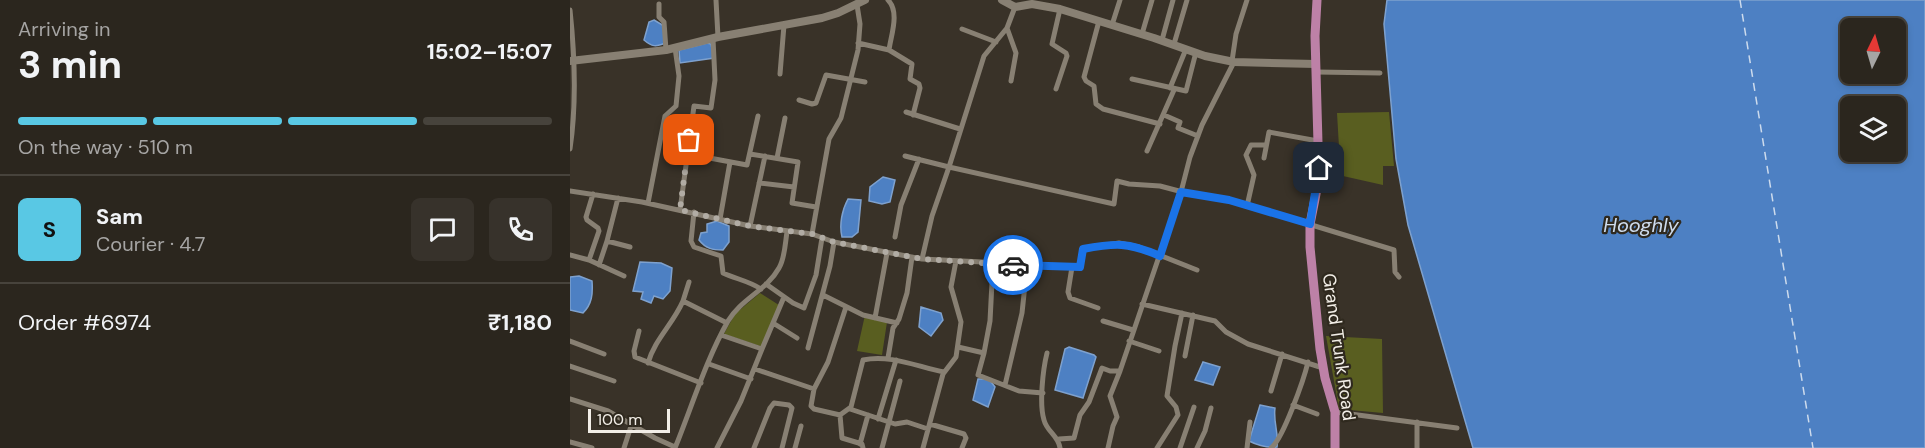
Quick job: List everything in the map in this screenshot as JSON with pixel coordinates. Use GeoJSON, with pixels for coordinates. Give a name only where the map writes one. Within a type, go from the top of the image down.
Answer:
{"type":"FeatureCollection","features":[{"type":"Feature","properties":{"kind":"main road","name":"Grand Trunk Road"},"geometry":{"type":"LineString","coordinates":[[1317,0],[1318,179],[1310,224],[1311,270],[1323,368],[1335,412],[1335,448]]}},
{"type":"Feature","properties":{"kind":"street"},"geometry":{"type":"LineString","coordinates":[[680,210],[694,106],[711,108],[715,80],[716,0]]}},
{"type":"Feature","properties":{"kind":"street"},"geometry":{"type":"LineString","coordinates":[[888,0],[894,9],[889,50]]}},
{"type":"Feature","properties":{"kind":"street"},"geometry":{"type":"LineString","coordinates":[[1002,0],[1015,7],[1040,3],[1233,62],[1380,73]]}},
{"type":"Feature","properties":{"kind":"street"},"geometry":{"type":"LineString","coordinates":[[1112,25],[1120,0]]}},
{"type":"Feature","properties":{"kind":"street"},"geometry":{"type":"LineString","coordinates":[[1142,34],[1152,0]]}},
{"type":"Feature","properties":{"kind":"street"},"geometry":{"type":"LineString","coordinates":[[1162,40],[1173,0]]}},
{"type":"Feature","properties":{"kind":"street"},"geometry":{"type":"LineString","coordinates":[[1174,44],[1187,0]]}},
{"type":"Feature","properties":{"kind":"street"},"geometry":{"type":"LineString","coordinates":[[1108,448],[1117,417],[1110,396],[1160,256],[1198,136],[1233,62],[1236,34],[1247,0]]}},
{"type":"Feature","properties":{"kind":"street"},"geometry":{"type":"LineString","coordinates":[[572,61],[671,49],[715,38],[822,18],[861,2],[858,43],[840,118],[829,139],[812,234]]}},
{"type":"Feature","properties":{"kind":"street"},"geometry":{"type":"LineString","coordinates":[[648,203],[665,116],[676,106],[679,76],[664,22],[659,16],[659,4]]}},
{"type":"Feature","properties":{"kind":"street"},"geometry":{"type":"LineString","coordinates":[[922,259],[932,216],[984,56],[1007,28],[1015,7]]}},
{"type":"Feature","properties":{"kind":"street"},"geometry":{"type":"LineString","coordinates":[[1056,89],[1067,56],[1052,44],[1060,9]]}},
{"type":"Feature","properties":{"kind":"street"},"geometry":{"type":"LineString","coordinates":[[570,10],[575,109],[570,149]]}},
{"type":"Feature","properties":{"kind":"street"},"geometry":{"type":"LineString","coordinates":[[1099,21],[1084,77],[1094,86],[1096,104],[1103,109],[1160,124]]}},
{"type":"Feature","properties":{"kind":"street"},"geometry":{"type":"LineString","coordinates":[[780,74],[784,24]]}},
{"type":"Feature","properties":{"kind":"street"},"geometry":{"type":"LineString","coordinates":[[1007,28],[1016,57],[1011,81]]}},
{"type":"Feature","properties":{"kind":"street"},"geometry":{"type":"LineString","coordinates":[[962,29],[996,42]]}},
{"type":"Feature","properties":{"kind":"street"},"geometry":{"type":"LineString","coordinates":[[858,43],[889,50],[913,65],[910,79],[919,84],[920,88],[913,115]]}},
{"type":"Feature","properties":{"kind":"street"},"geometry":{"type":"LineString","coordinates":[[1147,151],[1164,115],[1186,49]]}},
{"type":"Feature","properties":{"kind":"street"},"geometry":{"type":"LineString","coordinates":[[1132,79],[1172,89],[1187,90],[1196,52]]}},
{"type":"Feature","properties":{"kind":"street"},"geometry":{"type":"LineString","coordinates":[[799,100],[816,103],[826,75],[865,82]]}},
{"type":"Feature","properties":{"kind":"street"},"geometry":{"type":"LineString","coordinates":[[906,112],[960,129]]}},
{"type":"Feature","properties":{"kind":"street"},"geometry":{"type":"LineString","coordinates":[[1164,115],[1180,122],[1178,128],[1198,136]]}},
{"type":"Feature","properties":{"kind":"street"},"geometry":{"type":"LineString","coordinates":[[688,154],[747,165],[758,116]]}},
{"type":"Feature","properties":{"kind":"street"},"geometry":{"type":"LineString","coordinates":[[777,158],[785,118]]}},
{"type":"Feature","properties":{"kind":"street"},"geometry":{"type":"LineString","coordinates":[[1264,158],[1268,133],[1318,141]]}},
{"type":"Feature","properties":{"kind":"street"},"geometry":{"type":"LineString","coordinates":[[1247,206],[1254,175],[1246,155],[1251,145],[1266,145]]}},
{"type":"Feature","properties":{"kind":"street"},"geometry":{"type":"LineString","coordinates":[[750,154],[798,162],[792,203],[816,207]]}},
{"type":"Feature","properties":{"kind":"street"},"geometry":{"type":"LineString","coordinates":[[750,226],[765,156]]}},
{"type":"Feature","properties":{"kind":"street"},"geometry":{"type":"LineString","coordinates":[[905,156],[1114,204],[1118,181],[1160,186],[1181,192],[1222,198],[1394,250],[1395,272],[1398,277]]}},
{"type":"Feature","properties":{"kind":"street"},"geometry":{"type":"LineString","coordinates":[[895,237],[904,197],[919,159]]}},
{"type":"Feature","properties":{"kind":"street"},"geometry":{"type":"LineString","coordinates":[[720,219],[730,162]]}},
{"type":"Feature","properties":{"kind":"street"},"geometry":{"type":"LineString","coordinates":[[759,183],[794,187]]}},
{"type":"Feature","properties":{"kind":"street"},"geometry":{"type":"LineString","coordinates":[[570,192],[648,203],[750,226],[812,234],[834,242],[922,259],[1080,267],[1083,249],[1119,243],[1138,247],[1197,270]]}},
{"type":"Feature","properties":{"kind":"street"},"geometry":{"type":"LineString","coordinates":[[589,260],[599,231],[597,226],[587,220],[592,194]]}},
{"type":"Feature","properties":{"kind":"street"},"geometry":{"type":"LineString","coordinates":[[599,265],[618,198]]}},
{"type":"Feature","properties":{"kind":"street"},"geometry":{"type":"LineString","coordinates":[[694,212],[691,241],[694,247],[721,256],[723,273],[764,287],[804,308],[816,275],[822,238]]}},
{"type":"Feature","properties":{"kind":"street"},"geometry":{"type":"LineString","coordinates":[[570,399],[608,411],[675,447],[727,323],[734,311],[764,287],[780,266],[787,232]]}},
{"type":"Feature","properties":{"kind":"street"},"geometry":{"type":"LineString","coordinates":[[607,241],[630,247]]}},
{"type":"Feature","properties":{"kind":"street"},"geometry":{"type":"LineString","coordinates":[[808,348],[823,295],[834,242]]}},
{"type":"Feature","properties":{"kind":"street"},"geometry":{"type":"LineString","coordinates":[[875,318],[887,253]]}},
{"type":"Feature","properties":{"kind":"street"},"geometry":{"type":"LineString","coordinates":[[570,255],[589,260],[624,276]]}},
{"type":"Feature","properties":{"kind":"street"},"geometry":{"type":"LineString","coordinates":[[888,358],[893,328],[897,323],[907,293],[912,257]]}},
{"type":"Feature","properties":{"kind":"street"},"geometry":{"type":"LineString","coordinates":[[923,448],[944,372],[956,357],[958,347],[961,322],[951,287],[956,261]]}},
{"type":"Feature","properties":{"kind":"street"},"geometry":{"type":"LineString","coordinates":[[993,263],[990,321],[978,375],[1019,391],[1043,393]]}},
{"type":"Feature","properties":{"kind":"street"},"geometry":{"type":"LineString","coordinates":[[1005,385],[1022,313],[1027,266]]}},
{"type":"Feature","properties":{"kind":"street"},"geometry":{"type":"LineString","coordinates":[[1072,267],[1068,292],[1070,298],[1098,308]]}},
{"type":"Feature","properties":{"kind":"street"},"geometry":{"type":"LineString","coordinates":[[648,363],[654,346],[676,317],[689,282]]}},
{"type":"Feature","properties":{"kind":"street"},"geometry":{"type":"LineString","coordinates":[[823,295],[875,318],[897,323]]}},
{"type":"Feature","properties":{"kind":"street"},"geometry":{"type":"LineString","coordinates":[[717,448],[751,379],[784,297]]}},
{"type":"Feature","properties":{"kind":"street"},"geometry":{"type":"LineString","coordinates":[[683,301],[727,323]]}},
{"type":"Feature","properties":{"kind":"street"},"geometry":{"type":"LineString","coordinates":[[1142,304],[1218,322],[1226,332],[1248,344],[1323,368]]}},
{"type":"Feature","properties":{"kind":"street"},"geometry":{"type":"LineString","coordinates":[[846,307],[828,362],[814,389],[810,402],[812,407],[840,415],[850,409],[863,360],[875,357],[888,358],[944,372]]}},
{"type":"Feature","properties":{"kind":"street"},"geometry":{"type":"LineString","coordinates":[[1157,448],[1178,414],[1176,406],[1167,396],[1182,313]]}},
{"type":"Feature","properties":{"kind":"street"},"geometry":{"type":"LineString","coordinates":[[1185,356],[1193,315]]}},
{"type":"Feature","properties":{"kind":"street"},"geometry":{"type":"LineString","coordinates":[[1103,321],[1133,330]]}},
{"type":"Feature","properties":{"kind":"street"},"geometry":{"type":"LineString","coordinates":[[773,323],[797,338]]}},
{"type":"Feature","properties":{"kind":"street"},"geometry":{"type":"LineString","coordinates":[[639,331],[634,355],[637,359],[701,383]]}},
{"type":"Feature","properties":{"kind":"street"},"geometry":{"type":"LineString","coordinates":[[721,335],[762,349]]}},
{"type":"Feature","properties":{"kind":"street"},"geometry":{"type":"LineString","coordinates":[[570,341],[604,354]]}},
{"type":"Feature","properties":{"kind":"street"},"geometry":{"type":"LineString","coordinates":[[1130,341],[1159,351]]}},
{"type":"Feature","properties":{"kind":"street"},"geometry":{"type":"LineString","coordinates":[[958,347],[984,353]]}},
{"type":"Feature","properties":{"kind":"street"},"geometry":{"type":"LineString","coordinates":[[1047,353],[1044,362],[1044,420],[1059,439],[1060,448]]}},
{"type":"Feature","properties":{"kind":"street"},"geometry":{"type":"LineString","coordinates":[[1271,391],[1282,354]]}},
{"type":"Feature","properties":{"kind":"street"},"geometry":{"type":"LineString","coordinates":[[878,419],[896,360]]}},
{"type":"Feature","properties":{"kind":"street"},"geometry":{"type":"LineString","coordinates":[[1271,448],[1278,441],[1308,362]]}},
{"type":"Feature","properties":{"kind":"street"},"geometry":{"type":"LineString","coordinates":[[709,364],[751,379]]}},
{"type":"Feature","properties":{"kind":"street"},"geometry":{"type":"LineString","coordinates":[[570,366],[614,381]]}},
{"type":"Feature","properties":{"kind":"street"},"geometry":{"type":"LineString","coordinates":[[1059,439],[1074,438],[1080,415],[1089,402],[1102,368],[1120,371]]}},
{"type":"Feature","properties":{"kind":"street"},"geometry":{"type":"LineString","coordinates":[[755,369],[814,389]]}},
{"type":"Feature","properties":{"kind":"street"},"geometry":{"type":"LineString","coordinates":[[882,448],[900,381]]}},
{"type":"Feature","properties":{"kind":"street"},"geometry":{"type":"LineString","coordinates":[[754,448],[774,403],[789,405],[792,408],[782,448]]}},
{"type":"Feature","properties":{"kind":"street"},"geometry":{"type":"LineString","coordinates":[[1293,405],[1317,414]]}},
{"type":"Feature","properties":{"kind":"street"},"geometry":{"type":"LineString","coordinates":[[1180,448],[1194,407]]}},
{"type":"Feature","properties":{"kind":"street"},"geometry":{"type":"LineString","coordinates":[[1197,448],[1204,434],[1211,408]]}},
{"type":"Feature","properties":{"kind":"street"},"geometry":{"type":"LineString","coordinates":[[850,409],[890,423],[907,422],[963,434],[966,438],[962,448]]}},
{"type":"Feature","properties":{"kind":"street"},"geometry":{"type":"LineString","coordinates":[[1335,412],[1457,428]]}},
{"type":"Feature","properties":{"kind":"street"},"geometry":{"type":"LineString","coordinates":[[840,415],[842,438],[862,446],[868,415]]}},
{"type":"Feature","properties":{"kind":"street"},"geometry":{"type":"LineString","coordinates":[[1246,448],[1250,422]]}},
{"type":"Feature","properties":{"kind":"street"},"geometry":{"type":"LineString","coordinates":[[1417,422],[1417,448]]}},
{"type":"Feature","properties":{"kind":"street"},"geometry":{"type":"LineString","coordinates":[[624,448],[632,423]]}},
{"type":"Feature","properties":{"kind":"street"},"geometry":{"type":"LineString","coordinates":[[795,448],[801,426]]}},
{"type":"Feature","properties":{"kind":"street"},"geometry":{"type":"LineString","coordinates":[[570,442],[592,448]]}},
{"type":"Feature","properties":{"kind":"green space"},"geometry":{"type":"Polygon","coordinates":[[[1389,112],[1394,166],[1383,166],[1383,185],[1334,174],[1334,148],[1339,147],[1337,113],[1389,112]]]}},
{"type":"Feature","properties":{"kind":"green space"},"geometry":{"type":"Polygon","coordinates":[[[760,293],[782,307],[763,347],[724,334],[735,314],[760,293]]]}},
{"type":"Feature","properties":{"kind":"green space"},"geometry":{"type":"Polygon","coordinates":[[[865,315],[887,322],[882,355],[857,351],[865,315]]]}},
{"type":"Feature","properties":{"kind":"green space"},"geometry":{"type":"Polygon","coordinates":[[[1326,336],[1382,339],[1383,413],[1339,409],[1326,336]]]}},
{"type":"Feature","properties":{"kind":"water","name":"Hooghly"},"geometry":{"type":"Polygon","coordinates":[[[1387,0],[1925,0],[1925,448],[1473,448],[1408,225],[1396,159],[1384,24],[1387,0]]]}},
{"type":"Feature","properties":{"kind":"water"},"geometry":{"type":"Polygon","coordinates":[[[654,20],[664,26],[665,43],[657,46],[644,40],[649,22],[654,20]]]}},
{"type":"Feature","properties":{"kind":"water"},"geometry":{"type":"Polygon","coordinates":[[[711,44],[714,58],[680,63],[679,50],[711,44]]]}},
{"type":"Feature","properties":{"kind":"water"},"geometry":{"type":"Polygon","coordinates":[[[883,177],[895,180],[890,202],[882,204],[869,201],[870,187],[883,177]]]}},
{"type":"Feature","properties":{"kind":"water"},"geometry":{"type":"Polygon","coordinates":[[[848,199],[861,200],[858,232],[852,237],[842,237],[842,218],[848,199]]]}},
{"type":"Feature","properties":{"kind":"water"},"geometry":{"type":"Polygon","coordinates":[[[717,221],[729,226],[729,242],[723,250],[710,248],[699,240],[701,233],[707,232],[707,224],[717,221]]]}},
{"type":"Feature","properties":{"kind":"water"},"geometry":{"type":"Polygon","coordinates":[[[640,262],[661,263],[672,268],[670,291],[663,299],[654,296],[651,303],[641,299],[643,292],[633,291],[640,262]]]}},
{"type":"Feature","properties":{"kind":"water"},"geometry":{"type":"Polygon","coordinates":[[[579,276],[592,281],[591,299],[583,313],[570,310],[570,277],[579,276]]]}},
{"type":"Feature","properties":{"kind":"water"},"geometry":{"type":"Polygon","coordinates":[[[921,307],[941,313],[943,320],[931,336],[919,327],[921,307]]]}},
{"type":"Feature","properties":{"kind":"water"},"geometry":{"type":"Polygon","coordinates":[[[1069,347],[1096,357],[1083,398],[1055,390],[1065,349],[1069,347]]]}},
{"type":"Feature","properties":{"kind":"water"},"geometry":{"type":"Polygon","coordinates":[[[1203,362],[1220,367],[1213,385],[1195,380],[1203,362]]]}},
{"type":"Feature","properties":{"kind":"water"},"geometry":{"type":"Polygon","coordinates":[[[978,379],[989,379],[995,387],[988,407],[973,400],[978,379]]]}},
{"type":"Feature","properties":{"kind":"water"},"geometry":{"type":"Polygon","coordinates":[[[1260,405],[1275,408],[1277,447],[1263,446],[1249,441],[1260,405]]]}},
{"type":"Feature","properties":{"kind":"ferry route"},"geometry":{"type":"LineString","coordinates":[[1740,0],[1813,448]]}},
{"type":"Feature","properties":{"kind":"way so far"},"geometry":{"type":"LineString","coordinates":[[689,140],[680,210],[750,226],[812,234],[834,242],[922,259],[1013,265]]}},
{"type":"Feature","properties":{"kind":"route"},"geometry":{"type":"LineString","coordinates":[[1013,265],[1080,267],[1083,249],[1119,243],[1138,247],[1160,256],[1181,192],[1229,200],[1310,224],[1319,168]]}}]}
